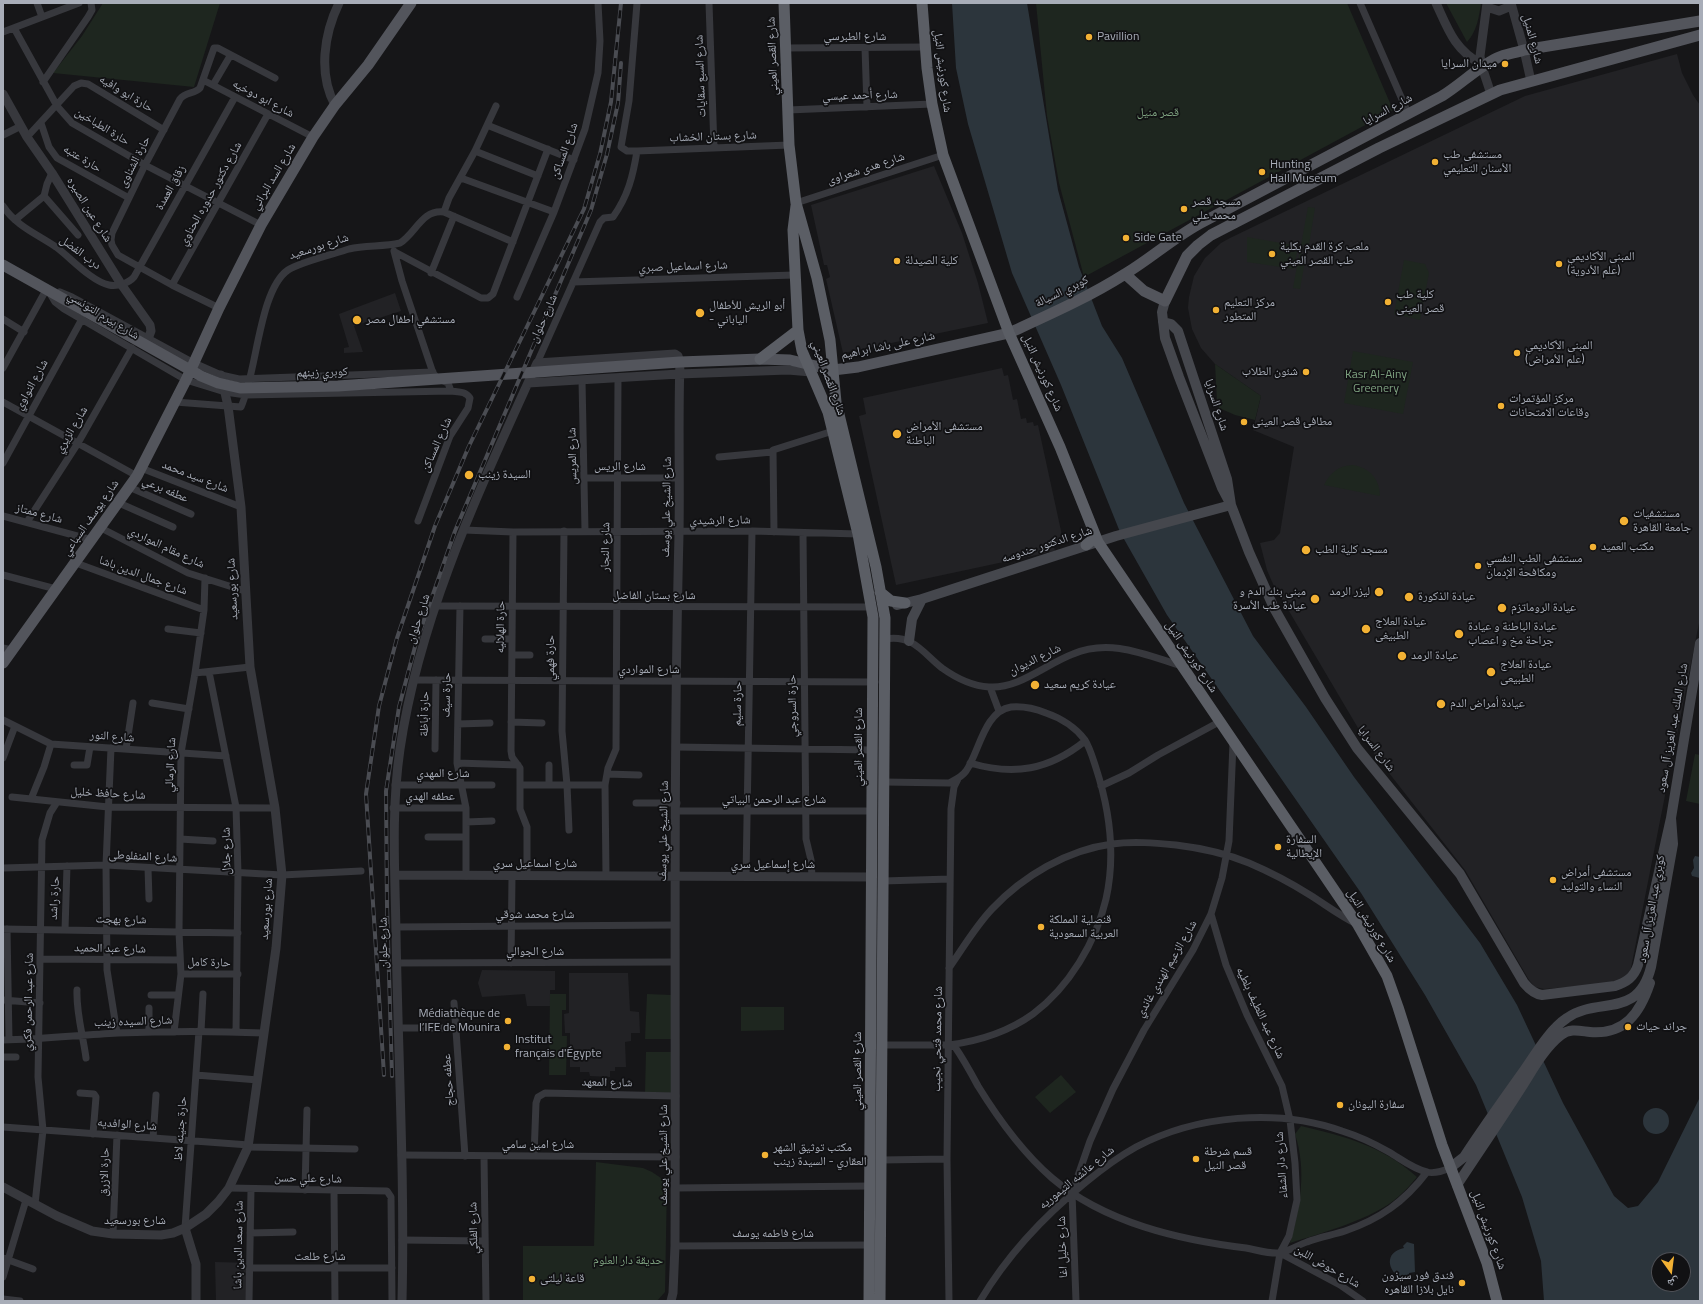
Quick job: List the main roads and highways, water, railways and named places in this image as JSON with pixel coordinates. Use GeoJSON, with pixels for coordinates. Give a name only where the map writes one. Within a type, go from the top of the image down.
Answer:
{"type":"FeatureCollection","features":[{"type":"Feature","properties":{"kind":"highway","name":"شارع القصر العيني"},"geometry":{"type":"LineString","coordinates":[[784,3],[789,145],[796,203],[817,278],[830,340],[836,402],[868,530],[883,606],[886,639],[880,1301]]}},
{"type":"Feature","properties":{"kind":"highway","name":"شارع كورنيش النيل"},"geometry":{"type":"LineString","coordinates":[[922,3],[925,47],[932,104],[943,155],[1009,333],[1060,446],[1096,537],[1233,743],[1358,925],[1389,983],[1411,1045],[1432,1116],[1450,1168],[1487,1263],[1497,1301]]}},
{"type":"Feature","properties":{"kind":"highway","name":"شارع القصر العيني"},"geometry":{"type":"LineString","coordinates":[[796,203],[793,230],[794,275],[798,330],[802,351],[828,412],[833,431],[858,534],[872,607],[874,630],[872,682],[869,1301]]}},
{"type":"Feature","properties":{"kind":"highway"},"geometry":{"type":"LineString","coordinates":[[760,359],[798,330]]}},
{"type":"Feature","properties":{"kind":"highway"},"geometry":{"type":"LineString","coordinates":[[1086,546],[1096,537]]}},
{"type":"Feature","properties":{"kind":"highway"},"geometry":{"type":"LineString","coordinates":[[880,592],[891,601],[905,603]]}},
{"type":"Feature","properties":{"kind":"main road","name":"شارع السد البراني"},"geometry":{"type":"LineString","coordinates":[[186,380],[219,308],[261,225],[313,138],[335,105],[368,66],[411,3]]}},
{"type":"Feature","properties":{"kind":"main road","name":"شارع السرايا"},"geometry":{"type":"LineString","coordinates":[[1110,284],[1182,234],[1457,87],[1481,65],[1524,50],[1700,22]]}},
{"type":"Feature","properties":{"kind":"main road","name":"شارع السرايا"},"geometry":{"type":"LineString","coordinates":[[1231,504],[1225,494],[1165,338],[1162,312],[1187,256],[1198,245],[1211,235],[1379,148],[1491,94],[1531,80],[1700,35]]}},
{"type":"Feature","properties":{"kind":"main road","name":"شارع بيرم التونسي"},"geometry":{"type":"LineString","coordinates":[[3,265],[47,291]]}},
{"type":"Feature","properties":{"kind":"main road"},"geometry":{"type":"LineString","coordinates":[[1125,274],[1144,292],[1166,301]]}},
{"type":"Feature","properties":{"kind":"main road","name":"كوبري السيالة"},"geometry":{"type":"LineString","coordinates":[[1027,324],[1110,284]]}},
{"type":"Feature","properties":{"kind":"main road","name":"كوبري زينهم"},"geometry":{"type":"LineString","coordinates":[[47,291],[208,380],[240,388],[338,386],[623,366]]}},
{"type":"Feature","properties":{"kind":"main road","name":"شارع السرايا"},"geometry":{"type":"LineString","coordinates":[[1163,322],[1171,324],[1178,332],[1227,479],[1231,504],[1248,552],[1274,608],[1325,698],[1357,748],[1460,874],[1524,983],[1531,990]]}},
{"type":"Feature","properties":{"kind":"main road","name":"شارع على باشا ابراهيم"},"geometry":{"type":"LineString","coordinates":[[623,366],[760,359],[790,360],[809,367],[833,370],[858,367],[1009,333],[1027,324]]}},
{"type":"Feature","properties":{"kind":"main road","name":"شارع يوسف السباعي"},"geometry":{"type":"LineString","coordinates":[[3,663],[8,649],[76,563],[119,503],[139,472],[186,380]]}},
{"type":"Feature","properties":{"kind":"main road","name":"شارع الدكتور حندوسه"},"geometry":{"type":"LineString","coordinates":[[1096,537],[1116,536],[1231,504]]}},
{"type":"Feature","properties":{"kind":"main road","name":"شارع الدكتور حندوسه"},"geometry":{"type":"LineString","coordinates":[[872,607],[905,603],[922,599],[1086,546]]}},
{"type":"Feature","properties":{"kind":"main road"},"geometry":{"type":"LineString","coordinates":[[909,641],[912,619],[922,599]]}},
{"type":"Feature","properties":{"kind":"main road","name":"شارع الملك عبد العزيز آل سعود"},"geometry":{"type":"LineString","coordinates":[[1531,990],[1536,994],[1542,995],[1615,986],[1625,983],[1632,978],[1638,965],[1670,818],[1700,643]]}},
{"type":"Feature","properties":{"kind":"main road","name":"شارع الملك عبد العزيز آل سعود"},"geometry":{"type":"LineString","coordinates":[[1670,818],[1673,844]]}},
{"type":"Feature","properties":{"kind":"main road","name":"كوبري عبد العزيز آل سعود"},"geometry":{"type":"LineString","coordinates":[[1457,1185],[1471,1155],[1539,1061],[1562,1022],[1580,1011],[1614,1005],[1629,1000],[1641,989],[1649,975],[1673,844]]}},
{"type":"Feature","properties":{"kind":"main road","name":"كوبري عبد العزيز آل سعود"},"geometry":{"type":"LineString","coordinates":[[1551,1040],[1567,1032],[1598,1032],[1612,1030],[1625,1024],[1635,1014],[1647,992],[1654,968],[1676,863],[1673,844]]}},
{"type":"Feature","properties":{"kind":"main road"},"geometry":{"type":"LineString","coordinates":[[1629,1000],[1635,1005],[1635,1014]]}},
{"type":"Feature","properties":{"kind":"main road"},"geometry":{"type":"LineString","coordinates":[[1580,1011],[1577,1021],[1581,1031]]}},
{"type":"Feature","properties":{"kind":"main road","name":"كوبري عبد العزيز آل سعود"},"geometry":{"type":"LineString","coordinates":[[1450,1168],[1471,1155]]}},
{"type":"Feature","properties":{"kind":"railway"},"geometry":{"type":"LineString","coordinates":[[384,1075],[366,794],[379,706],[397,638],[435,526],[469,446],[584,209],[600,154],[611,102],[621,3]]}},
{"type":"Feature","properties":{"kind":"railway"},"geometry":{"type":"LineString","coordinates":[[392,1076],[387,906],[386,791],[399,707],[416,643],[455,531],[591,210],[607,154],[618,103],[621,63]]}},
{"type":"Feature","properties":{"kind":"place","name":"Pavillion"},"geometry":{"type":"Point","coordinates":[1089,37]}},
{"type":"Feature","properties":{"kind":"place","name":"ميدان السرايا"},"geometry":{"type":"Point","coordinates":[1505,64]}},
{"type":"Feature","properties":{"kind":"place","name":"مستشفى طب الأسنان التعليمي"},"geometry":{"type":"Point","coordinates":[1435,162]}},
{"type":"Feature","properties":{"kind":"place","name":"Hunting Hall Museum"},"geometry":{"type":"Point","coordinates":[1262,172]}},
{"type":"Feature","properties":{"kind":"place","name":"مسجد قصر محمد علي"},"geometry":{"type":"Point","coordinates":[1184,209]}},
{"type":"Feature","properties":{"kind":"place","name":"Side Gate"},"geometry":{"type":"Point","coordinates":[1126,238]}},
{"type":"Feature","properties":{"kind":"place","name":"ملعب كرة القدم بكلية طب القصر العيني"},"geometry":{"type":"Point","coordinates":[1272,254]}},
{"type":"Feature","properties":{"kind":"place","name":"كلية الصيدلة"},"geometry":{"type":"Point","coordinates":[897,261]}},
{"type":"Feature","properties":{"kind":"place","name":"المبنى الأكاديمي (علم الأدوية)"},"geometry":{"type":"Point","coordinates":[1559,264]}},
{"type":"Feature","properties":{"kind":"place","name":"كلية طب قصر العينى"},"geometry":{"type":"Point","coordinates":[1388,302]}},
{"type":"Feature","properties":{"kind":"place","name":"مركز التعليم المتطور"},"geometry":{"type":"Point","coordinates":[1216,310]}},
{"type":"Feature","properties":{"kind":"place","name":"أبو الريش للأطفال - الياباني"},"geometry":{"type":"Point","coordinates":[700,313]}},
{"type":"Feature","properties":{"kind":"place","name":"مستشفي اطفال مصر"},"geometry":{"type":"Point","coordinates":[357,320]}},
{"type":"Feature","properties":{"kind":"place","name":"المبنى الأكاديمي (علم الأمراض)"},"geometry":{"type":"Point","coordinates":[1517,353]}},
{"type":"Feature","properties":{"kind":"place","name":"شئون الطلاب"},"geometry":{"type":"Point","coordinates":[1306,372]}},
{"type":"Feature","properties":{"kind":"place","name":"مركز المؤتمرات وقاعات الامتحانات"},"geometry":{"type":"Point","coordinates":[1501,406]}},
{"type":"Feature","properties":{"kind":"place","name":"مطافئ قصر العينى"},"geometry":{"type":"Point","coordinates":[1244,422]}},
{"type":"Feature","properties":{"kind":"place","name":"مستشفى الأمراض الباطنة"},"geometry":{"type":"Point","coordinates":[897,434]}},
{"type":"Feature","properties":{"kind":"place","name":"السيدة زينب"},"geometry":{"type":"Point","coordinates":[469,475]}},
{"type":"Feature","properties":{"kind":"place","name":"مستشفيات جامعة القاهرة"},"geometry":{"type":"Point","coordinates":[1624,521]}},
{"type":"Feature","properties":{"kind":"place","name":"مكتب العميد"},"geometry":{"type":"Point","coordinates":[1593,547]}},
{"type":"Feature","properties":{"kind":"place","name":"مسجد كلية الطب"},"geometry":{"type":"Point","coordinates":[1306,550]}},
{"type":"Feature","properties":{"kind":"place","name":"مستشفى الطب النفسي ومكافحة الإدمان"},"geometry":{"type":"Point","coordinates":[1478,566]}},
{"type":"Feature","properties":{"kind":"place","name":"ليزر الرمد"},"geometry":{"type":"Point","coordinates":[1379,592]}},
{"type":"Feature","properties":{"kind":"place","name":"عيادة الذكورة"},"geometry":{"type":"Point","coordinates":[1409,597]}},
{"type":"Feature","properties":{"kind":"place","name":"مبنى بنك الدم و عيادة طب الأسرة"},"geometry":{"type":"Point","coordinates":[1315,599]}},
{"type":"Feature","properties":{"kind":"place","name":"عيادة الروماتزم"},"geometry":{"type":"Point","coordinates":[1502,608]}},
{"type":"Feature","properties":{"kind":"place","name":"عيادة العلاج الطبيغى"},"geometry":{"type":"Point","coordinates":[1366,629]}},
{"type":"Feature","properties":{"kind":"place","name":"عيادة الباطنة و عيادة جراحة مخ و اعصاب"},"geometry":{"type":"Point","coordinates":[1459,634]}},
{"type":"Feature","properties":{"kind":"place","name":"عيادة الرمد"},"geometry":{"type":"Point","coordinates":[1402,656]}},
{"type":"Feature","properties":{"kind":"place","name":"عيادة العلاج الطبيعى"},"geometry":{"type":"Point","coordinates":[1491,672]}},
{"type":"Feature","properties":{"kind":"place","name":"عيادة كريم سعيد"},"geometry":{"type":"Point","coordinates":[1035,685]}},
{"type":"Feature","properties":{"kind":"place","name":"عيادة أمراض الدم"},"geometry":{"type":"Point","coordinates":[1441,704]}},
{"type":"Feature","properties":{"kind":"place","name":"السفارة الإيطالية"},"geometry":{"type":"Point","coordinates":[1278,847]}},
{"type":"Feature","properties":{"kind":"place","name":"مستشفى أمراض النساء والتوليد"},"geometry":{"type":"Point","coordinates":[1553,880]}},
{"type":"Feature","properties":{"kind":"place","name":"قنصلية المملكة العربية السعودية"},"geometry":{"type":"Point","coordinates":[1041,927]}},
{"type":"Feature","properties":{"kind":"place","name":"Médiathèque de l’IFE de Mounira"},"geometry":{"type":"Point","coordinates":[508,1021]}},
{"type":"Feature","properties":{"kind":"place","name":"جراند حيات"},"geometry":{"type":"Point","coordinates":[1628,1027]}},
{"type":"Feature","properties":{"kind":"place","name":"Institut français d'Égypte"},"geometry":{"type":"Point","coordinates":[507,1047]}},
{"type":"Feature","properties":{"kind":"place","name":"سفارة اليونان"},"geometry":{"type":"Point","coordinates":[1340,1105]}},
{"type":"Feature","properties":{"kind":"place","name":"مكتب توثيق الشهر العقاري - السيدة زينب"},"geometry":{"type":"Point","coordinates":[765,1155]}},
{"type":"Feature","properties":{"kind":"place","name":"قسم شرطة قصر النيل"},"geometry":{"type":"Point","coordinates":[1196,1159]}},
{"type":"Feature","properties":{"kind":"place","name":"قاعة ليلتى"},"geometry":{"type":"Point","coordinates":[532,1279]}},
{"type":"Feature","properties":{"kind":"place","name":"فندق فور سيزون نايل بلازا القاهره"},"geometry":{"type":"Point","coordinates":[1462,1283]}},
{"type":"Feature","properties":{"kind":"park label","name":"قصر منيل"},"geometry":{"type":"Point","coordinates":[1158,113]}},
{"type":"Feature","properties":{"kind":"park label","name":"Kasr Al-Ainy Greenery"},"geometry":{"type":"Point","coordinates":[1376,382]}},
{"type":"Feature","properties":{"kind":"park label","name":"حديقة دار العلوم"},"geometry":{"type":"Point","coordinates":[628,1261]}}]}
